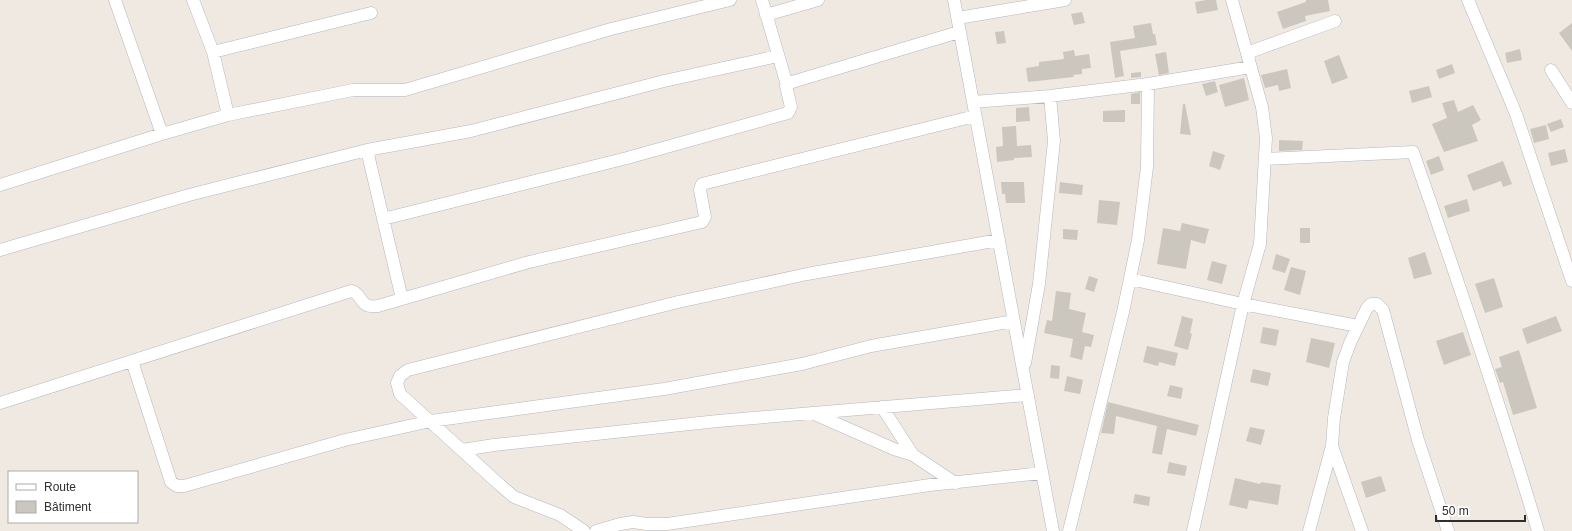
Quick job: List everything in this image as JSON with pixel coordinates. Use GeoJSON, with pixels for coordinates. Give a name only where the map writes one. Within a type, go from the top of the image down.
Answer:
{"type":"FeatureCollection","features":[{"type":"Feature","properties":{"kind":"street"},"geometry":{"type":"LineString","coordinates":[[115,0],[162,134]]}},
{"type":"Feature","properties":{"kind":"street"},"geometry":{"type":"LineString","coordinates":[[193,0],[213,52],[228,115]]}},
{"type":"Feature","properties":{"kind":"street"},"geometry":{"type":"LineString","coordinates":[[0,185],[162,134],[228,115],[353,90],[405,90],[611,28],[730,0]]}},
{"type":"Feature","properties":{"kind":"street"},"geometry":{"type":"LineString","coordinates":[[383,220],[628,158],[788,113],[791,107],[787,85],[762,0]]}},
{"type":"Feature","properties":{"kind":"street"},"geometry":{"type":"LineString","coordinates":[[766,15],[818,0]]}},
{"type":"Feature","properties":{"kind":"street"},"geometry":{"type":"LineString","coordinates":[[954,0],[1053,531]]}},
{"type":"Feature","properties":{"kind":"street"},"geometry":{"type":"LineString","coordinates":[[958,18],[1065,0]]}},
{"type":"Feature","properties":{"kind":"street"},"geometry":{"type":"LineString","coordinates":[[1193,531],[1243,304],[1260,244],[1266,138],[1262,107],[1232,0]]}},
{"type":"Feature","properties":{"kind":"street"},"geometry":{"type":"LineString","coordinates":[[1468,0],[1516,114],[1572,281]]}},
{"type":"Feature","properties":{"kind":"street"},"geometry":{"type":"LineString","coordinates":[[213,52],[371,13]]}},
{"type":"Feature","properties":{"kind":"street"},"geometry":{"type":"LineString","coordinates":[[1247,53],[1335,21]]}},
{"type":"Feature","properties":{"kind":"street"},"geometry":{"type":"LineString","coordinates":[[787,85],[792,82],[959,32]]}},
{"type":"Feature","properties":{"kind":"street"},"geometry":{"type":"LineString","coordinates":[[0,250],[189,195],[367,150],[471,130],[664,80],[778,56]]}},
{"type":"Feature","properties":{"kind":"street"},"geometry":{"type":"LineString","coordinates":[[973,102],[1050,96],[1148,84],[1251,67]]}},
{"type":"Feature","properties":{"kind":"street"},"geometry":{"type":"LineString","coordinates":[[1551,70],[1572,103]]}},
{"type":"Feature","properties":{"kind":"street"},"geometry":{"type":"LineString","coordinates":[[1069,531],[1138,240],[1147,167],[1148,84]]}},
{"type":"Feature","properties":{"kind":"street"},"geometry":{"type":"LineString","coordinates":[[1023,370],[1039,284],[1054,142],[1050,96]]}},
{"type":"Feature","properties":{"kind":"street"},"geometry":{"type":"LineString","coordinates":[[0,403],[351,291],[355,292],[362,303],[372,307],[529,262],[702,222],[705,217],[700,190],[702,184],[975,116]]}},
{"type":"Feature","properties":{"kind":"street"},"geometry":{"type":"LineString","coordinates":[[367,150],[402,299]]}},
{"type":"Feature","properties":{"kind":"street"},"geometry":{"type":"LineString","coordinates":[[1266,159],[1413,152],[1455,271],[1518,464],[1538,531]]}},
{"type":"Feature","properties":{"kind":"street"},"geometry":{"type":"LineString","coordinates":[[584,531],[560,515],[514,497],[400,394],[397,383],[400,376],[408,370],[678,302],[807,274],[999,240]]}},
{"type":"Feature","properties":{"kind":"street"},"geometry":{"type":"LineString","coordinates":[[1130,278],[1243,304],[1358,326]]}},
{"type":"Feature","properties":{"kind":"street"},"geometry":{"type":"LineString","coordinates":[[1309,531],[1332,446],[1335,412],[1344,362],[1358,326],[1367,308],[1371,304],[1377,304],[1383,310],[1418,440],[1448,531]]}},
{"type":"Feature","properties":{"kind":"street"},"geometry":{"type":"LineString","coordinates":[[132,361],[171,482],[177,486],[184,486],[345,440],[431,421],[664,388],[802,364],[871,346],[1014,321]]}},
{"type":"Feature","properties":{"kind":"street"},"geometry":{"type":"LineString","coordinates":[[462,450],[574,436],[811,413],[1028,395]]}},
{"type":"Feature","properties":{"kind":"street"},"geometry":{"type":"LineString","coordinates":[[882,407],[913,455]]}},
{"type":"Feature","properties":{"kind":"street"},"geometry":{"type":"LineString","coordinates":[[811,413],[894,449],[913,455],[955,483]]}},
{"type":"Feature","properties":{"kind":"street"},"geometry":{"type":"LineString","coordinates":[[1332,446],[1362,531]]}},
{"type":"Feature","properties":{"kind":"street"},"geometry":{"type":"LineString","coordinates":[[596,531],[620,524],[634,522],[647,524],[667,524],[812,502],[1042,473]]}},
{"type":"Feature","properties":{"kind":"building"},"geometry":{"type":"Polygon","coordinates":[[[1216,0],[1218,10],[1197,14],[1195,2],[1216,0]]]}},
{"type":"Feature","properties":{"kind":"building"},"geometry":{"type":"Polygon","coordinates":[[[1306,0],[1328,0],[1330,11],[1305,16],[1306,21],[1283,29],[1277,12],[1306,2],[1306,0]]]}},
{"type":"Feature","properties":{"kind":"building"},"geometry":{"type":"Polygon","coordinates":[[[1082,12],[1085,23],[1074,25],[1071,14],[1082,12]]]}},
{"type":"Feature","properties":{"kind":"building"},"geometry":{"type":"Polygon","coordinates":[[[1151,23],[1157,45],[1120,51],[1124,76],[1115,78],[1110,42],[1135,38],[1133,26],[1151,23]]]}},
{"type":"Feature","properties":{"kind":"building"},"geometry":{"type":"Polygon","coordinates":[[[1572,23],[1572,51],[1559,33],[1572,23]]]}},
{"type":"Feature","properties":{"kind":"building"},"geometry":{"type":"Polygon","coordinates":[[[1004,31],[1006,43],[997,44],[995,32],[1004,31]]]}},
{"type":"Feature","properties":{"kind":"building"},"geometry":{"type":"Polygon","coordinates":[[[1520,49],[1522,60],[1507,63],[1505,53],[1520,49]]]}},
{"type":"Feature","properties":{"kind":"building"},"geometry":{"type":"Polygon","coordinates":[[[1074,50],[1075,56],[1089,54],[1091,68],[1082,69],[1082,74],[1073,75],[1074,77],[1028,82],[1026,68],[1039,66],[1039,62],[1064,59],[1063,52],[1074,50]]]}},
{"type":"Feature","properties":{"kind":"building"},"geometry":{"type":"Polygon","coordinates":[[[1166,52],[1169,73],[1159,75],[1155,54],[1166,52]]]}},
{"type":"Feature","properties":{"kind":"building"},"geometry":{"type":"Polygon","coordinates":[[[1339,55],[1348,78],[1332,84],[1324,61],[1339,55]]]}},
{"type":"Feature","properties":{"kind":"building"},"geometry":{"type":"Polygon","coordinates":[[[1452,64],[1455,73],[1439,79],[1436,70],[1452,64]]]}},
{"type":"Feature","properties":{"kind":"building"},"geometry":{"type":"Polygon","coordinates":[[[1287,69],[1291,88],[1279,91],[1278,85],[1265,88],[1261,75],[1287,69]]]}},
{"type":"Feature","properties":{"kind":"building"},"geometry":{"type":"Polygon","coordinates":[[[1141,72],[1141,77],[1131,78],[1131,73],[1141,72]]]}},
{"type":"Feature","properties":{"kind":"building"},"geometry":{"type":"Polygon","coordinates":[[[1244,78],[1249,100],[1225,107],[1219,85],[1244,78]]]}},
{"type":"Feature","properties":{"kind":"building"},"geometry":{"type":"Polygon","coordinates":[[[1215,81],[1218,92],[1206,96],[1202,84],[1215,81]]]}},
{"type":"Feature","properties":{"kind":"building"},"geometry":{"type":"Polygon","coordinates":[[[1429,86],[1432,97],[1412,103],[1409,91],[1429,86]]]}},
{"type":"Feature","properties":{"kind":"building"},"geometry":{"type":"Polygon","coordinates":[[[1140,92],[1140,104],[1131,104],[1131,94],[1140,92]]]}},
{"type":"Feature","properties":{"kind":"building"},"geometry":{"type":"Polygon","coordinates":[[[1454,100],[1458,112],[1473,105],[1481,120],[1472,125],[1478,141],[1444,152],[1432,124],[1447,118],[1442,103],[1454,100]]]}},
{"type":"Feature","properties":{"kind":"building"},"geometry":{"type":"Polygon","coordinates":[[[1183,104],[1185,104],[1191,135],[1180,134],[1183,104]]]}},
{"type":"Feature","properties":{"kind":"building"},"geometry":{"type":"Polygon","coordinates":[[[1029,107],[1030,121],[1016,122],[1016,108],[1029,107]]]}},
{"type":"Feature","properties":{"kind":"building"},"geometry":{"type":"Polygon","coordinates":[[[1125,110],[1125,122],[1103,122],[1103,111],[1125,110]]]}},
{"type":"Feature","properties":{"kind":"building"},"geometry":{"type":"Polygon","coordinates":[[[1561,119],[1564,127],[1551,132],[1547,124],[1561,119]]]}},
{"type":"Feature","properties":{"kind":"building"},"geometry":{"type":"Polygon","coordinates":[[[1546,125],[1549,139],[1534,143],[1530,129],[1546,125]]]}},
{"type":"Feature","properties":{"kind":"building"},"geometry":{"type":"Polygon","coordinates":[[[1016,126],[1017,146],[1031,145],[1032,157],[1014,158],[1014,160],[997,162],[996,147],[1003,146],[1002,127],[1016,126]]]}},
{"type":"Feature","properties":{"kind":"building"},"geometry":{"type":"Polygon","coordinates":[[[1279,140],[1303,141],[1302,150],[1279,151],[1279,140]]]}},
{"type":"Feature","properties":{"kind":"building"},"geometry":{"type":"Polygon","coordinates":[[[1565,149],[1568,162],[1551,166],[1548,153],[1565,149]]]}},
{"type":"Feature","properties":{"kind":"building"},"geometry":{"type":"Polygon","coordinates":[[[1213,151],[1225,155],[1220,170],[1209,166],[1213,151]]]}},
{"type":"Feature","properties":{"kind":"building"},"geometry":{"type":"Polygon","coordinates":[[[1439,156],[1444,170],[1431,175],[1426,161],[1439,156]]]}},
{"type":"Feature","properties":{"kind":"building"},"geometry":{"type":"Polygon","coordinates":[[[1503,161],[1512,184],[1503,187],[1501,181],[1473,191],[1467,175],[1503,161]]]}},
{"type":"Feature","properties":{"kind":"building"},"geometry":{"type":"Polygon","coordinates":[[[1001,182],[1024,182],[1025,203],[1006,203],[1005,194],[1002,194],[1001,182]]]}},
{"type":"Feature","properties":{"kind":"building"},"geometry":{"type":"Polygon","coordinates":[[[1060,182],[1083,185],[1082,195],[1059,193],[1060,182]]]}},
{"type":"Feature","properties":{"kind":"building"},"geometry":{"type":"Polygon","coordinates":[[[1467,199],[1470,211],[1448,218],[1444,206],[1467,199]]]}},
{"type":"Feature","properties":{"kind":"building"},"geometry":{"type":"Polygon","coordinates":[[[1099,200],[1120,202],[1117,225],[1097,223],[1099,200]]]}},
{"type":"Feature","properties":{"kind":"building"},"geometry":{"type":"Polygon","coordinates":[[[1182,223],[1209,229],[1205,244],[1191,240],[1186,269],[1157,264],[1163,228],[1180,231],[1182,223]]]}},
{"type":"Feature","properties":{"kind":"building"},"geometry":{"type":"Polygon","coordinates":[[[1300,228],[1310,228],[1310,243],[1300,243],[1300,228]]]}},
{"type":"Feature","properties":{"kind":"building"},"geometry":{"type":"Polygon","coordinates":[[[1063,229],[1078,230],[1077,240],[1063,239],[1063,229]]]}},
{"type":"Feature","properties":{"kind":"building"},"geometry":{"type":"Polygon","coordinates":[[[1425,252],[1432,274],[1414,279],[1408,258],[1425,252]]]}},
{"type":"Feature","properties":{"kind":"building"},"geometry":{"type":"Polygon","coordinates":[[[1276,254],[1290,259],[1285,273],[1272,269],[1276,254]]]}},
{"type":"Feature","properties":{"kind":"building"},"geometry":{"type":"Polygon","coordinates":[[[1212,261],[1227,265],[1222,284],[1207,280],[1212,261]]]}},
{"type":"Feature","properties":{"kind":"building"},"geometry":{"type":"Polygon","coordinates":[[[1291,267],[1306,271],[1300,295],[1284,290],[1291,267]]]}},
{"type":"Feature","properties":{"kind":"building"},"geometry":{"type":"Polygon","coordinates":[[[1089,276],[1098,279],[1094,292],[1085,289],[1089,276]]]}},
{"type":"Feature","properties":{"kind":"building"},"geometry":{"type":"Polygon","coordinates":[[[1494,278],[1503,307],[1485,313],[1475,284],[1494,278]]]}},
{"type":"Feature","properties":{"kind":"building"},"geometry":{"type":"Polygon","coordinates":[[[1056,291],[1071,293],[1069,309],[1086,313],[1082,332],[1094,335],[1091,347],[1085,346],[1082,360],[1070,357],[1073,339],[1044,333],[1047,320],[1052,321],[1056,291]]]}},
{"type":"Feature","properties":{"kind":"building"},"geometry":{"type":"Polygon","coordinates":[[[1182,316],[1193,319],[1190,333],[1192,334],[1188,350],[1174,346],[1182,316]]]}},
{"type":"Feature","properties":{"kind":"building"},"geometry":{"type":"Polygon","coordinates":[[[1556,316],[1562,331],[1527,344],[1522,329],[1556,316]]]}},
{"type":"Feature","properties":{"kind":"building"},"geometry":{"type":"Polygon","coordinates":[[[1263,327],[1279,330],[1276,346],[1260,343],[1263,327]]]}},
{"type":"Feature","properties":{"kind":"building"},"geometry":{"type":"Polygon","coordinates":[[[1463,332],[1471,355],[1444,365],[1436,341],[1463,332]]]}},
{"type":"Feature","properties":{"kind":"building"},"geometry":{"type":"Polygon","coordinates":[[[1311,338],[1335,343],[1329,368],[1306,362],[1311,338]]]}},
{"type":"Feature","properties":{"kind":"building"},"geometry":{"type":"Polygon","coordinates":[[[1147,346],[1178,353],[1175,366],[1159,362],[1158,366],[1143,362],[1147,346]]]}},
{"type":"Feature","properties":{"kind":"building"},"geometry":{"type":"Polygon","coordinates":[[[1519,350],[1537,408],[1513,415],[1503,382],[1500,383],[1495,369],[1502,367],[1499,357],[1519,350]]]}},
{"type":"Feature","properties":{"kind":"building"},"geometry":{"type":"Polygon","coordinates":[[[1051,365],[1060,366],[1059,379],[1050,378],[1051,365]]]}},
{"type":"Feature","properties":{"kind":"building"},"geometry":{"type":"Polygon","coordinates":[[[1253,369],[1271,373],[1268,386],[1250,382],[1253,369]]]}},
{"type":"Feature","properties":{"kind":"building"},"geometry":{"type":"Polygon","coordinates":[[[1067,376],[1083,380],[1080,394],[1064,391],[1067,376]]]}},
{"type":"Feature","properties":{"kind":"building"},"geometry":{"type":"Polygon","coordinates":[[[1170,385],[1183,388],[1181,399],[1167,396],[1170,385]]]}},
{"type":"Feature","properties":{"kind":"building"},"geometry":{"type":"Polygon","coordinates":[[[1108,402],[1199,425],[1196,436],[1167,429],[1162,455],[1152,453],[1157,426],[1116,416],[1114,434],[1101,433],[1108,402]]]}},
{"type":"Feature","properties":{"kind":"building"},"geometry":{"type":"Polygon","coordinates":[[[1250,427],[1265,430],[1261,445],[1246,441],[1250,427]]]}},
{"type":"Feature","properties":{"kind":"building"},"geometry":{"type":"Polygon","coordinates":[[[1169,462],[1187,466],[1185,476],[1167,473],[1169,462]]]}},
{"type":"Feature","properties":{"kind":"building"},"geometry":{"type":"Polygon","coordinates":[[[1381,476],[1386,491],[1366,498],[1361,482],[1381,476]]]}},
{"type":"Feature","properties":{"kind":"building"},"geometry":{"type":"Polygon","coordinates":[[[1235,478],[1260,484],[1261,482],[1281,485],[1278,505],[1249,500],[1247,509],[1229,505],[1235,478]]]}},
{"type":"Feature","properties":{"kind":"building"},"geometry":{"type":"Polygon","coordinates":[[[1135,494],[1150,497],[1149,506],[1133,503],[1135,494]]]}}]}
